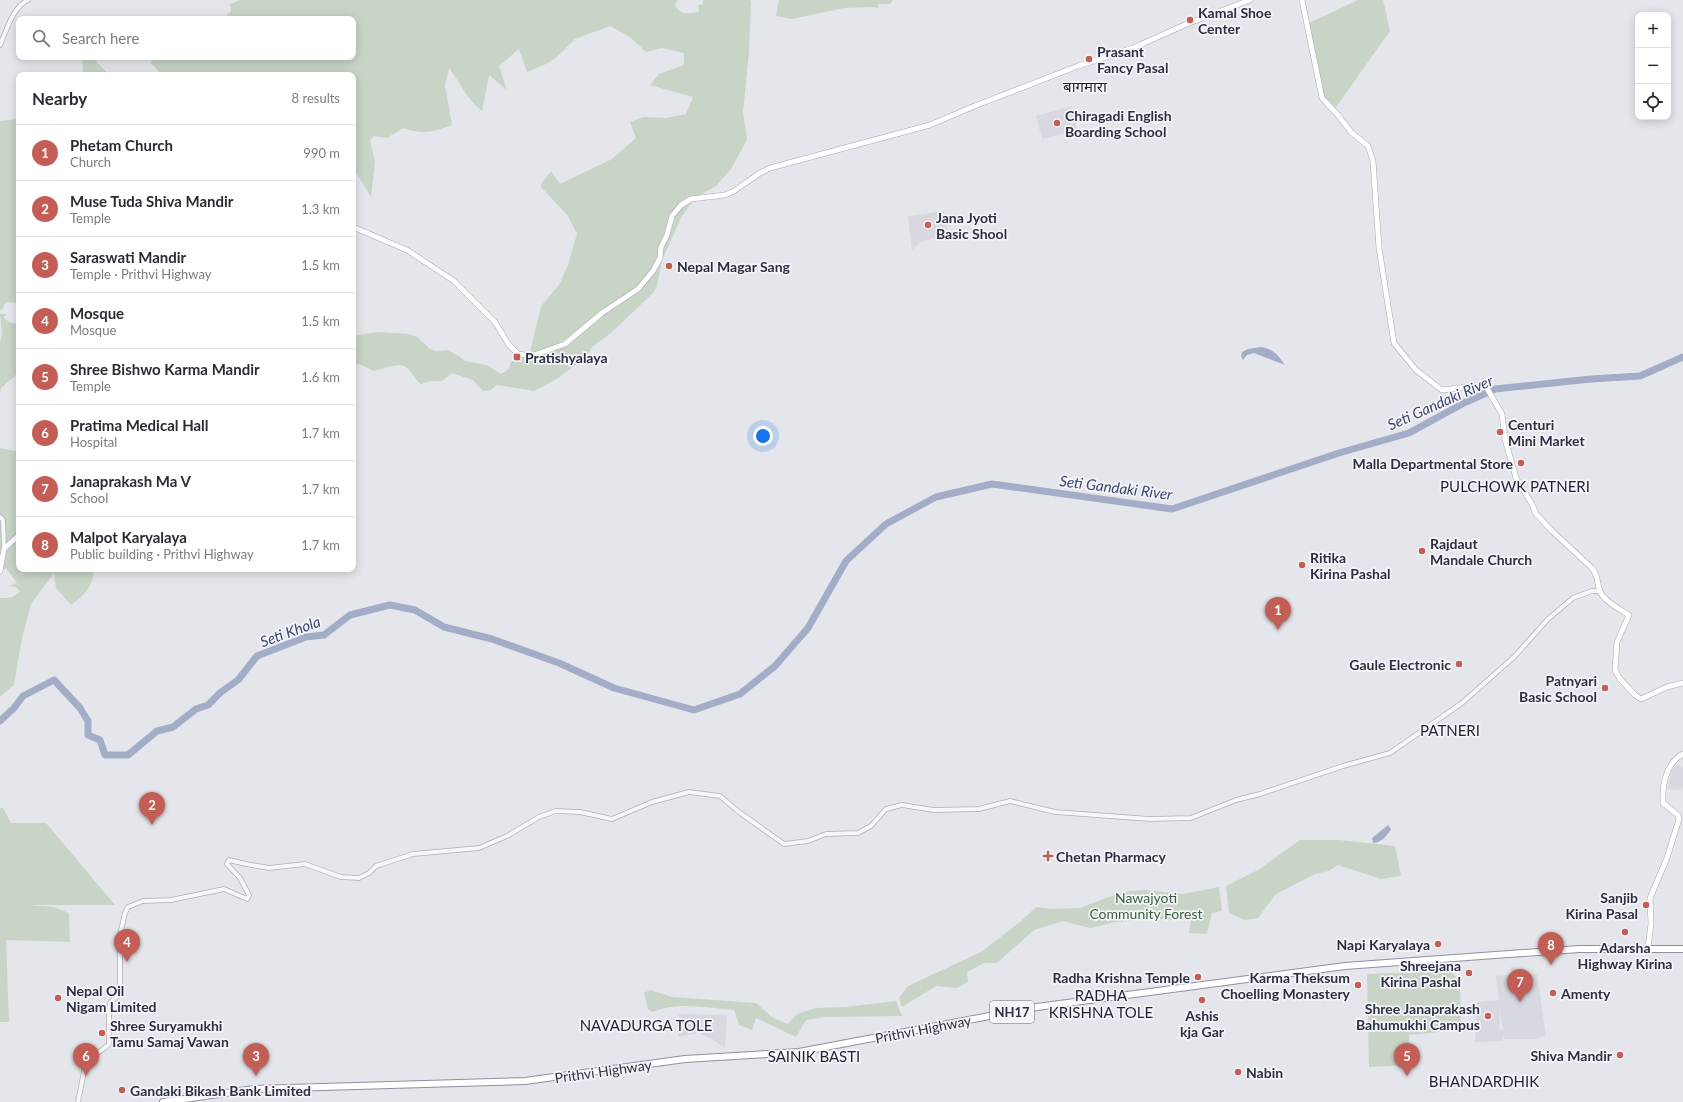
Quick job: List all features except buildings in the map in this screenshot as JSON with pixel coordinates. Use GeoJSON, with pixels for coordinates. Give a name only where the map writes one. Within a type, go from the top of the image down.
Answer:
{"type":"FeatureCollection","features":[{"type":"Feature","properties":{"kind":"highway","name":"Prithvi Highway"},"geometry":{"type":"LineString","coordinates":[[163,1102],[254,1089],[525,1081],[685,1059],[799,1052],[1037,1007],[1345,966],[1579,949],[1683,949]]}},
{"type":"Feature","properties":{"kind":"main road"},"geometry":{"type":"LineString","coordinates":[[356,229],[407,250],[454,281],[495,322],[509,345],[518,354],[531,356],[565,344],[602,313],[638,289],[653,271],[660,258],[662,247],[674,212],[686,201],[699,197],[724,195],[734,191],[770,168],[930,125],[1078,66],[1133,48],[1189,23],[1250,0]]}},
{"type":"Feature","properties":{"kind":"main road"},"geometry":{"type":"LineString","coordinates":[[1302,0],[1322,98],[1338,115],[1350,132],[1368,146],[1373,161],[1379,248],[1394,345],[1416,370],[1442,390],[1485,385],[1502,414],[1505,439],[1516,478],[1532,504],[1536,514],[1592,568],[1598,578],[1600,591],[1610,603],[1629,615],[1617,642],[1615,668],[1618,675],[1630,689],[1641,699],[1667,687],[1683,682]]}},
{"type":"Feature","properties":{"kind":"main road"},"geometry":{"type":"LineString","coordinates":[[0,571],[4,549],[16,538]]}},
{"type":"Feature","properties":{"kind":"main road"},"geometry":{"type":"LineString","coordinates":[[1648,948],[1651,924],[1650,898],[1667,858],[1679,819],[1677,813],[1666,807],[1663,803],[1667,772],[1675,759],[1683,754]]}},
{"type":"Feature","properties":{"kind":"street"},"geometry":{"type":"LineString","coordinates":[[0,45],[14,13],[24,2],[28,0]]}},
{"type":"Feature","properties":{"kind":"street"},"geometry":{"type":"LineString","coordinates":[[0,517],[3,520],[4,549]]}},
{"type":"Feature","properties":{"kind":"street"},"geometry":{"type":"LineString","coordinates":[[78,1102],[86,1061],[90,1057],[101,1052],[108,1044],[110,1003],[120,993],[120,935],[125,912],[128,907],[143,901],[171,900],[224,888],[247,899],[249,895],[240,878],[227,864],[229,860],[269,868],[305,864],[341,877],[359,878],[368,874],[376,866],[413,854],[479,848],[507,836],[539,817],[556,811],[580,812],[612,819],[652,802],[689,792],[720,796],[739,812],[784,844],[808,841],[826,834],[858,833],[871,826],[886,809],[902,805],[934,810],[979,809],[1010,801],[1055,812],[1150,819],[1191,818],[1236,800],[1260,794],[1343,766],[1390,753],[1460,705],[1515,656],[1548,620],[1573,598],[1592,591],[1600,591]]}},
{"type":"Feature","properties":{"kind":"shaded area","name":"Chiragadi English Boarding School"},"geometry":{"type":"Polygon","coordinates":[[[1072,106],[1077,130],[1042,139],[1036,116],[1072,106]]]}},
{"type":"Feature","properties":{"kind":"shaded area","name":"Jana Jyoti Basic Shool"},"geometry":{"type":"Polygon","coordinates":[[[944,211],[948,234],[921,242],[912,250],[908,216],[944,211]]]}},
{"type":"Feature","properties":{"kind":"shaded area"},"geometry":{"type":"Polygon","coordinates":[[[1677,764],[1683,768],[1683,787],[1681,790],[1668,789],[1671,773],[1677,764]]]}},
{"type":"Feature","properties":{"kind":"shaded area"},"geometry":{"type":"Polygon","coordinates":[[[1515,966],[1515,974],[1537,974],[1546,1036],[1535,1039],[1504,1039],[1503,1032],[1503,1041],[1475,1042],[1477,1002],[1499,1000],[1496,976],[1511,975],[1511,967],[1515,966]],[[1499,1004],[1500,1030],[1503,1030],[1499,1004]]]}},
{"type":"Feature","properties":{"kind":"shaded area"},"geometry":{"type":"Polygon","coordinates":[[[679,1014],[727,1015],[725,1048],[699,1033],[678,1037],[679,1014]]]}},
{"type":"Feature","properties":{"kind":"green space"},"geometry":{"type":"Polygon","coordinates":[[[240,0],[677,0],[675,5],[677,8],[680,11],[689,13],[699,12],[698,5],[703,4],[703,0],[750,0],[749,52],[743,112],[747,140],[731,169],[716,186],[696,197],[682,216],[662,260],[657,286],[653,293],[612,332],[592,347],[586,357],[557,379],[534,391],[497,385],[491,390],[483,391],[473,380],[452,373],[442,381],[430,381],[421,384],[406,367],[398,365],[390,366],[374,371],[359,364],[356,364],[356,336],[377,332],[409,334],[417,337],[430,349],[436,351],[447,350],[465,361],[487,365],[501,374],[509,369],[511,362],[530,352],[541,306],[559,285],[568,265],[577,234],[568,216],[541,187],[541,184],[551,171],[560,184],[612,159],[636,138],[630,122],[643,117],[666,118],[686,114],[693,97],[650,85],[659,74],[684,65],[684,53],[662,48],[646,52],[630,37],[610,26],[575,39],[557,57],[546,64],[527,72],[519,49],[499,66],[507,90],[489,75],[482,111],[472,102],[449,68],[445,85],[452,125],[428,132],[403,128],[387,138],[374,136],[370,140],[375,162],[371,197],[356,174],[356,72],[159,72],[150,62],[154,60],[356,60],[356,16],[227,16],[231,11],[230,4],[240,0]]]}},
{"type":"Feature","properties":{"kind":"green space"},"geometry":{"type":"Polygon","coordinates":[[[779,0],[893,0],[890,4],[877,4],[879,8],[844,8],[792,19],[776,16],[779,0]]]}},
{"type":"Feature","properties":{"kind":"green space"},"geometry":{"type":"Polygon","coordinates":[[[1358,0],[1383,0],[1390,31],[1334,110],[1324,102],[1307,24],[1358,0]]]}},
{"type":"Feature","properties":{"kind":"green space"},"geometry":{"type":"Polygon","coordinates":[[[82,60],[95,60],[106,72],[83,72],[82,60]]]}},
{"type":"Feature","properties":{"kind":"green space"},"geometry":{"type":"Polygon","coordinates":[[[16,119],[16,303],[8,302],[4,304],[3,309],[0,310],[0,121],[16,119]]]}},
{"type":"Feature","properties":{"kind":"green space"},"geometry":{"type":"Polygon","coordinates":[[[0,314],[6,314],[4,318],[11,323],[16,324],[16,375],[1,388],[0,392],[0,342],[2,334],[0,314]]]}},
{"type":"Feature","properties":{"kind":"green space"},"geometry":{"type":"Polygon","coordinates":[[[0,448],[16,450],[16,572],[94,572],[92,580],[87,590],[71,605],[56,588],[54,573],[31,604],[22,638],[14,685],[0,697],[0,598],[9,598],[20,591],[16,587],[9,586],[17,583],[6,568],[2,569],[0,572],[0,448]]]}},
{"type":"Feature","properties":{"kind":"green space"},"geometry":{"type":"Polygon","coordinates":[[[0,808],[3,808],[11,823],[46,823],[115,905],[28,905],[54,907],[69,913],[70,942],[6,940],[9,1022],[0,1022],[0,808]]]}},
{"type":"Feature","properties":{"kind":"green space"},"geometry":{"type":"Polygon","coordinates":[[[1300,840],[1339,840],[1395,846],[1401,876],[1381,879],[1338,865],[1329,871],[1315,874],[1276,894],[1258,918],[1245,920],[1229,913],[1226,886],[1258,870],[1300,840]]]}},
{"type":"Feature","properties":{"kind":"green space","name":"Nawajyoti Community Forest"},"geometry":{"type":"Polygon","coordinates":[[[1219,887],[1222,911],[1212,913],[1207,934],[1189,933],[1191,920],[1154,919],[1115,922],[1090,928],[1063,921],[1034,930],[997,963],[984,963],[967,972],[968,982],[957,988],[936,986],[902,1007],[899,998],[908,986],[981,952],[1020,922],[1036,907],[1052,909],[1080,908],[1129,891],[1146,890],[1183,894],[1219,887]]]}},
{"type":"Feature","properties":{"kind":"green space"},"geometry":{"type":"Polygon","coordinates":[[[1451,971],[1460,982],[1461,1030],[1409,1035],[1411,1065],[1369,1067],[1367,974],[1451,971]]]}},
{"type":"Feature","properties":{"kind":"green space"},"geometry":{"type":"Polygon","coordinates":[[[650,990],[672,997],[756,1003],[773,1018],[788,1024],[797,1014],[816,1008],[845,1007],[896,1001],[902,1016],[825,1017],[806,1020],[796,1037],[756,1018],[752,1030],[739,1025],[734,1010],[682,1006],[653,1012],[648,1009],[644,993],[650,990]]]}},
{"type":"Feature","properties":{"kind":"water"},"geometry":{"type":"Polygon","coordinates":[[[1261,347],[1269,349],[1275,353],[1285,365],[1254,353],[1247,355],[1243,360],[1241,356],[1242,352],[1248,349],[1261,347]]]}},
{"type":"Feature","properties":{"kind":"water"},"geometry":{"type":"Polygon","coordinates":[[[1388,825],[1391,829],[1386,836],[1382,840],[1373,843],[1372,838],[1388,825]]]}},
{"type":"Feature","properties":{"kind":"waterway","name":"Seti Gandaki River"},"geometry":{"type":"LineString","coordinates":[[0,721],[14,708],[23,696],[54,680],[80,708],[88,721],[88,735],[100,740],[105,755],[128,755],[157,731],[173,727],[196,709],[208,705],[221,692],[238,680],[257,656],[306,637],[324,635],[350,615],[390,605],[415,610],[444,627],[492,639],[559,663],[614,688],[694,710],[740,694],[775,666],[808,628],[846,561],[886,524],[936,497],[992,484],[1172,509],[1339,453],[1409,433],[1464,403],[1495,389],[1591,379],[1640,376],[1683,357]]}},
{"type":"Feature","properties":{"kind":"place","name":"Kamal Shoe Center"},"geometry":{"type":"Point","coordinates":[1190,20]}},
{"type":"Feature","properties":{"kind":"place","name":"Prasant Fancy Pasal"},"geometry":{"type":"Point","coordinates":[1089,59]}},
{"type":"Feature","properties":{"kind":"place","name":"Chiragadi English Boarding School"},"geometry":{"type":"Point","coordinates":[1057,123]}},
{"type":"Feature","properties":{"kind":"place","name":"Jana Jyoti Basic Shool"},"geometry":{"type":"Point","coordinates":[928,225]}},
{"type":"Feature","properties":{"kind":"place","name":"Nepal Magar Sang"},"geometry":{"type":"Point","coordinates":[669,266]}},
{"type":"Feature","properties":{"kind":"place","name":"Pratishyalaya"},"geometry":{"type":"Point","coordinates":[517,357]}},
{"type":"Feature","properties":{"kind":"place","name":"Centuri Mini Market"},"geometry":{"type":"Point","coordinates":[1500,432]}},
{"type":"Feature","properties":{"kind":"place","name":"Malla Departmental Store"},"geometry":{"type":"Point","coordinates":[1521,463]}},
{"type":"Feature","properties":{"kind":"place","name":"Rajdaut Mandale Church"},"geometry":{"type":"Point","coordinates":[1422,551]}},
{"type":"Feature","properties":{"kind":"place","name":"Ritika Kirina Pashal"},"geometry":{"type":"Point","coordinates":[1302,565]}},
{"type":"Feature","properties":{"kind":"place","name":"Phetam Church"},"geometry":{"type":"Point","coordinates":[1278,630]}},
{"type":"Feature","properties":{"kind":"place","name":"Gaule Electronic"},"geometry":{"type":"Point","coordinates":[1459,664]}},
{"type":"Feature","properties":{"kind":"place","name":"Patnyari Basic School"},"geometry":{"type":"Point","coordinates":[1605,688]}},
{"type":"Feature","properties":{"kind":"place","name":"Muse Tuda Shiva Mandir"},"geometry":{"type":"Point","coordinates":[152,825]}},
{"type":"Feature","properties":{"kind":"place","name":"Chetan Pharmacy"},"geometry":{"type":"Point","coordinates":[1048,856]}},
{"type":"Feature","properties":{"kind":"place","name":"Sanjib Kirina Pasal"},"geometry":{"type":"Point","coordinates":[1646,905]}},
{"type":"Feature","properties":{"kind":"place","name":"Adarsha Highway Kirina"},"geometry":{"type":"Point","coordinates":[1625,932]}},
{"type":"Feature","properties":{"kind":"place","name":"Napi Karyalaya"},"geometry":{"type":"Point","coordinates":[1438,944]}},
{"type":"Feature","properties":{"kind":"place","name":"Mosque"},"geometry":{"type":"Point","coordinates":[127,962]}},
{"type":"Feature","properties":{"kind":"place","name":"Malpot Karyalaya"},"geometry":{"type":"Point","coordinates":[1551,965]}},
{"type":"Feature","properties":{"kind":"place","name":"Shreejana Kirina Pashal"},"geometry":{"type":"Point","coordinates":[1469,973]}},
{"type":"Feature","properties":{"kind":"place","name":"Radha Krishna Temple"},"geometry":{"type":"Point","coordinates":[1198,977]}},
{"type":"Feature","properties":{"kind":"place","name":"Karma Theksum Choelling Monastery"},"geometry":{"type":"Point","coordinates":[1358,985]}},
{"type":"Feature","properties":{"kind":"place","name":"Amenty"},"geometry":{"type":"Point","coordinates":[1553,993]}},
{"type":"Feature","properties":{"kind":"place","name":"Nepal Oil Nigam Limited"},"geometry":{"type":"Point","coordinates":[58,998]}},
{"type":"Feature","properties":{"kind":"place","name":"Ashis kja Gar"},"geometry":{"type":"Point","coordinates":[1202,1000]}},
{"type":"Feature","properties":{"kind":"place","name":"Janaprakash Ma V"},"geometry":{"type":"Point","coordinates":[1520,1002]}},
{"type":"Feature","properties":{"kind":"place","name":"Shree Janaprakash Bahumukhi Campus"},"geometry":{"type":"Point","coordinates":[1488,1016]}},
{"type":"Feature","properties":{"kind":"place","name":"Shree Suryamukhi Tamu Samaj Vawan"},"geometry":{"type":"Point","coordinates":[102,1033]}},
{"type":"Feature","properties":{"kind":"place","name":"Shiva Mandir"},"geometry":{"type":"Point","coordinates":[1620,1055]}},
{"type":"Feature","properties":{"kind":"place","name":"Nabin"},"geometry":{"type":"Point","coordinates":[1238,1072]}},
{"type":"Feature","properties":{"kind":"place","name":"Pratima Medical Hall"},"geometry":{"type":"Point","coordinates":[86,1076]}},
{"type":"Feature","properties":{"kind":"place","name":"Saraswati Mandir"},"geometry":{"type":"Point","coordinates":[256,1076]}},
{"type":"Feature","properties":{"kind":"place","name":"Shree Bishwo Karma Mandir"},"geometry":{"type":"Point","coordinates":[1407,1076]}},
{"type":"Feature","properties":{"kind":"place","name":"Gandaki Bikash Bank Limited"},"geometry":{"type":"Point","coordinates":[122,1090]}},
{"type":"Feature","properties":{"kind":"district","name":"बागमारा"},"geometry":{"type":"Point","coordinates":[1085,86]}},
{"type":"Feature","properties":{"kind":"district","name":"PULCHOWK PATNERI"},"geometry":{"type":"Point","coordinates":[1515,486]}},
{"type":"Feature","properties":{"kind":"district","name":"PATNERI"},"geometry":{"type":"Point","coordinates":[1450,730]}},
{"type":"Feature","properties":{"kind":"district","name":"RADHA KRISHNA TOLE"},"geometry":{"type":"Point","coordinates":[1101,1004]}},
{"type":"Feature","properties":{"kind":"district","name":"NAVADURGA TOLE"},"geometry":{"type":"Point","coordinates":[646,1025]}},
{"type":"Feature","properties":{"kind":"district","name":"SAINIK BASTI"},"geometry":{"type":"Point","coordinates":[814,1056]}},
{"type":"Feature","properties":{"kind":"district","name":"BHANDARDHIK"},"geometry":{"type":"Point","coordinates":[1484,1081]}},
{"type":"Feature","properties":{"kind":"water label","name":"Seti Khola"},"geometry":{"type":"Point","coordinates":[290,631]}}]}
